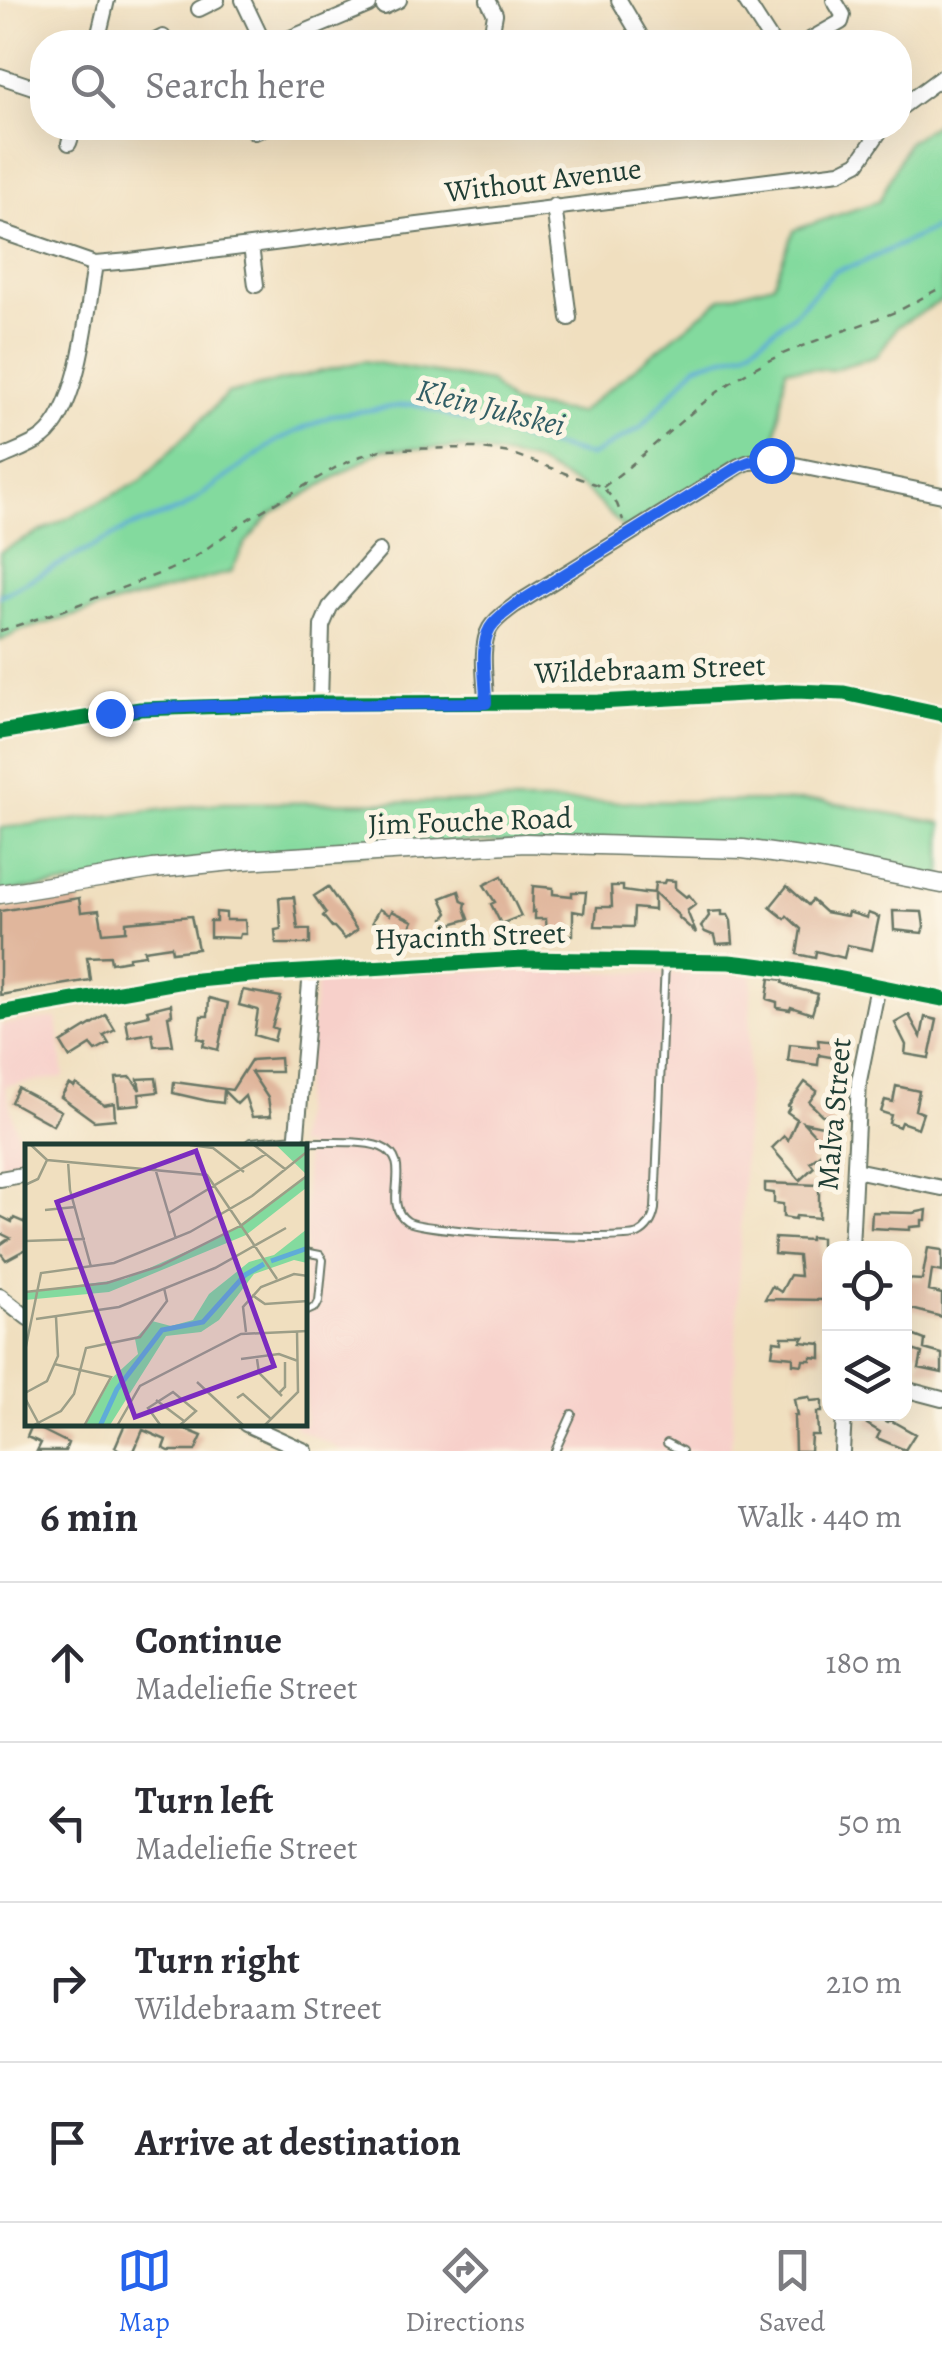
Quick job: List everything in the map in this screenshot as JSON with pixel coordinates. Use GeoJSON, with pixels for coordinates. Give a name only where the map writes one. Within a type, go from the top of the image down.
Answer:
{"type":"FeatureCollection","features":[{"type":"Feature","properties":{"kind":"street"},"geometry":{"type":"LineString","coordinates":[[100,30],[107,0]]}},
{"type":"Feature","properties":{"kind":"street"},"geometry":{"type":"LineString","coordinates":[[198,8],[218,0]]}},
{"type":"Feature","properties":{"kind":"street"},"geometry":{"type":"LineString","coordinates":[[244,0],[257,30]]}},
{"type":"Feature","properties":{"kind":"street"},"geometry":{"type":"LineString","coordinates":[[313,30],[399,0]]}},
{"type":"Feature","properties":{"kind":"street"},"geometry":{"type":"LineString","coordinates":[[488,0],[495,14],[492,30]]}},
{"type":"Feature","properties":{"kind":"street"},"geometry":{"type":"LineString","coordinates":[[620,0],[637,30]]}},
{"type":"Feature","properties":{"kind":"street"},"geometry":{"type":"LineString","coordinates":[[745,0],[764,30]]}},
{"type":"Feature","properties":{"kind":"street"},"geometry":{"type":"LineString","coordinates":[[828,30],[842,22],[843,15],[834,0]]}},
{"type":"Feature","properties":{"kind":"street"},"geometry":{"type":"LineString","coordinates":[[0,76],[30,86]]}},
{"type":"Feature","properties":{"kind":"street"},"geometry":{"type":"LineString","coordinates":[[912,99],[942,76]]}},
{"type":"Feature","properties":{"kind":"street","name":"Without Avenue"},"geometry":{"type":"LineString","coordinates":[[0,231],[95,264],[847,170],[858,163],[874,140]]}},
{"type":"Feature","properties":{"kind":"street"},"geometry":{"type":"LineString","coordinates":[[554,206],[569,318]]}},
{"type":"Feature","properties":{"kind":"street"},"geometry":{"type":"LineString","coordinates":[[250,246],[256,285]]}},
{"type":"Feature","properties":{"kind":"street"},"geometry":{"type":"LineString","coordinates":[[0,458],[42,438],[66,407],[95,264]]}},
{"type":"Feature","properties":{"kind":"street"},"geometry":{"type":"LineString","coordinates":[[486,703],[485,644],[492,625],[515,605],[739,466],[757,461],[784,462],[942,495]]}},
{"type":"Feature","properties":{"kind":"street"},"geometry":{"type":"LineString","coordinates":[[320,703],[325,615],[380,552]]}},
{"type":"Feature","properties":{"kind":"street","name":"Wildebraam Street"},"geometry":{"type":"LineString","coordinates":[[0,732],[140,709],[320,703],[599,702],[796,690],[858,696],[942,714]]}},
{"type":"Feature","properties":{"kind":"street","name":"Jim Fouche Road"},"geometry":{"type":"LineString","coordinates":[[0,894],[153,869],[243,860],[525,843],[742,850],[814,859],[942,884]]}},
{"type":"Feature","properties":{"kind":"street","name":"Hyacinth Street"},"geometry":{"type":"LineString","coordinates":[[0,1012],[177,982],[503,960],[758,965],[942,999]]}},
{"type":"Feature","properties":{"kind":"street"},"geometry":{"type":"LineString","coordinates":[[296,1144],[311,971]]}},
{"type":"Feature","properties":{"kind":"street","name":"Malva Street"},"geometry":{"type":"LineString","coordinates":[[851,1241],[860,1081],[878,986]]}},
{"type":"Feature","properties":{"kind":"street"},"geometry":{"type":"LineString","coordinates":[[855,1170],[942,1188]]}},
{"type":"Feature","properties":{"kind":"street"},"geometry":{"type":"LineString","coordinates":[[0,1179],[25,1175]]}},
{"type":"Feature","properties":{"kind":"street"},"geometry":{"type":"LineString","coordinates":[[0,1296],[25,1316]]}},
{"type":"Feature","properties":{"kind":"street"},"geometry":{"type":"LineString","coordinates":[[912,1392],[942,1399]]}},
{"type":"Feature","properties":{"kind":"street"},"geometry":{"type":"LineString","coordinates":[[842,1451],[844,1421]]}},
{"type":"Feature","properties":{"kind":"street"},"geometry":{"type":"LineString","coordinates":[[250,1426],[304,1451]]}},
{"type":"Feature","properties":{"kind":"street"},"geometry":{"type":"LineString","coordinates":[[282,1440],[284,1426]]}},
{"type":"Feature","properties":{"kind":"lane"},"geometry":{"type":"LineString","coordinates":[[296,1144],[370,1144],[389,1151],[398,1170],[398,1212],[417,1226],[492,1233],[636,1234],[651,1221],[654,1210],[665,961]]}},
{"type":"Feature","properties":{"kind":"lane"},"geometry":{"type":"LineString","coordinates":[[308,1253],[320,1255],[323,1260],[319,1301],[308,1312]]}},
{"type":"Feature","properties":{"kind":"lane"},"geometry":{"type":"LineString","coordinates":[[555,1451],[572,1414]]}},
{"type":"Feature","properties":{"kind":"lane"},"geometry":{"type":"LineString","coordinates":[[667,1443],[682,1451]]}},
{"type":"Feature","properties":{"kind":"path"},"geometry":{"type":"LineString","coordinates":[[603,488],[708,399],[749,371],[898,310],[942,286]]}},
{"type":"Feature","properties":{"kind":"path"},"geometry":{"type":"LineString","coordinates":[[0,632],[169,570],[336,468],[384,449],[476,448],[510,453],[603,488],[617,504],[629,535]]}},
{"type":"Feature","properties":{"kind":"shaded area"},"geometry":{"type":"Polygon","coordinates":[[[417,972],[752,975],[731,1451],[344,1451],[296,1426],[308,1426],[308,1144],[296,1144],[317,978],[417,972]]]}},
{"type":"Feature","properties":{"kind":"shaded area"},"geometry":{"type":"Polygon","coordinates":[[[57,1018],[64,1077],[5,1086],[24,1160],[0,1164],[0,1025],[57,1018]]]}},
{"type":"Feature","properties":{"kind":"green space"},"geometry":{"type":"Polygon","coordinates":[[[942,119],[942,300],[897,327],[877,356],[832,370],[786,368],[772,464],[756,463],[628,533],[587,491],[532,461],[459,448],[384,449],[270,515],[245,544],[231,572],[22,630],[0,641],[0,552],[141,481],[227,394],[364,361],[490,382],[511,404],[579,413],[722,298],[773,284],[794,230],[879,201],[912,139],[942,119]]]}},
{"type":"Feature","properties":{"kind":"green space"},"geometry":{"type":"Polygon","coordinates":[[[822,801],[942,823],[942,882],[770,852],[466,842],[0,892],[0,828],[220,803],[822,801]]]}},
{"type":"Feature","properties":{"kind":"building"},"geometry":{"type":"Polygon","coordinates":[[[502,876],[521,916],[501,924],[491,904],[495,902],[484,885],[502,876]]]}},
{"type":"Feature","properties":{"kind":"building"},"geometry":{"type":"Polygon","coordinates":[[[675,881],[675,888],[696,904],[687,911],[696,933],[654,892],[655,883],[675,881]]]}},
{"type":"Feature","properties":{"kind":"building"},"geometry":{"type":"Polygon","coordinates":[[[533,886],[553,888],[553,894],[572,896],[572,892],[586,892],[584,913],[573,911],[573,935],[547,934],[546,919],[535,919],[535,911],[532,912],[533,886]]]}},
{"type":"Feature","properties":{"kind":"building"},"geometry":{"type":"Polygon","coordinates":[[[611,886],[623,886],[623,891],[654,893],[654,910],[634,908],[633,927],[595,926],[597,907],[612,907],[611,886]]]}},
{"type":"Feature","properties":{"kind":"building"},"geometry":{"type":"Polygon","coordinates":[[[787,886],[808,905],[812,900],[825,912],[879,917],[872,950],[847,945],[844,958],[816,951],[815,958],[797,954],[801,929],[770,907],[787,886]]]}},
{"type":"Feature","properties":{"kind":"building"},"geometry":{"type":"Polygon","coordinates":[[[328,887],[357,930],[345,939],[323,916],[326,913],[314,896],[328,887]]]}},
{"type":"Feature","properties":{"kind":"building"},"geometry":{"type":"Polygon","coordinates":[[[459,891],[469,919],[451,924],[444,918],[448,913],[441,898],[459,891]]]}},
{"type":"Feature","properties":{"kind":"building"},"geometry":{"type":"Polygon","coordinates":[[[294,897],[298,929],[310,929],[310,944],[276,944],[275,930],[281,929],[279,898],[294,897]]]}},
{"type":"Feature","properties":{"kind":"building"},"geometry":{"type":"Polygon","coordinates":[[[79,898],[81,912],[99,910],[103,933],[126,931],[126,922],[191,916],[198,949],[172,952],[171,946],[144,950],[145,955],[111,963],[110,956],[87,957],[90,980],[0,995],[0,911],[79,898]]]}},
{"type":"Feature","properties":{"kind":"building"},"geometry":{"type":"Polygon","coordinates":[[[379,909],[413,921],[404,939],[372,922],[379,909]]]}},
{"type":"Feature","properties":{"kind":"building"},"geometry":{"type":"Polygon","coordinates":[[[722,911],[731,921],[733,943],[717,944],[715,936],[701,927],[708,912],[722,911]]]}},
{"type":"Feature","properties":{"kind":"building"},"geometry":{"type":"Polygon","coordinates":[[[893,911],[922,912],[922,933],[894,930],[893,911]]]}},
{"type":"Feature","properties":{"kind":"building"},"geometry":{"type":"Polygon","coordinates":[[[216,912],[226,913],[226,920],[245,920],[246,934],[239,938],[210,937],[210,921],[216,921],[216,912]]]}},
{"type":"Feature","properties":{"kind":"building"},"geometry":{"type":"Polygon","coordinates":[[[770,978],[818,994],[812,1014],[791,1007],[777,1008],[777,1002],[767,999],[770,978]]]}},
{"type":"Feature","properties":{"kind":"building"},"geometry":{"type":"Polygon","coordinates":[[[243,990],[281,997],[272,1027],[277,1029],[274,1041],[254,1035],[258,1010],[239,1005],[243,990]]]}},
{"type":"Feature","properties":{"kind":"building"},"geometry":{"type":"Polygon","coordinates":[[[209,998],[228,1003],[218,1050],[203,1046],[205,1040],[198,1038],[201,1016],[208,1016],[209,998]]]}},
{"type":"Feature","properties":{"kind":"building"},"geometry":{"type":"Polygon","coordinates":[[[171,1004],[172,1015],[168,1016],[173,1045],[154,1046],[152,1033],[129,1037],[126,1020],[171,1004]]]}},
{"type":"Feature","properties":{"kind":"building"},"geometry":{"type":"Polygon","coordinates":[[[106,1015],[115,1030],[104,1036],[109,1044],[96,1051],[91,1045],[70,1058],[61,1043],[106,1015]]]}},
{"type":"Feature","properties":{"kind":"building"},"geometry":{"type":"Polygon","coordinates":[[[909,1015],[921,1037],[925,1017],[937,1020],[929,1058],[905,1054],[906,1045],[895,1023],[909,1015]]]}},
{"type":"Feature","properties":{"kind":"building"},"geometry":{"type":"Polygon","coordinates":[[[818,1040],[837,1042],[836,1058],[819,1053],[818,1065],[788,1061],[790,1044],[819,1047],[818,1040]]]}},
{"type":"Feature","properties":{"kind":"building"},"geometry":{"type":"Polygon","coordinates":[[[280,1058],[281,1072],[251,1072],[268,1098],[271,1116],[252,1117],[245,1096],[237,1104],[224,1091],[223,1103],[173,1093],[174,1082],[232,1090],[251,1060],[280,1058]]]}},
{"type":"Feature","properties":{"kind":"building"},"geometry":{"type":"Polygon","coordinates":[[[131,1077],[140,1090],[138,1079],[156,1078],[158,1092],[139,1094],[140,1104],[119,1106],[116,1078],[131,1077]]]}},
{"type":"Feature","properties":{"kind":"building"},"geometry":{"type":"Polygon","coordinates":[[[805,1082],[817,1091],[809,1102],[822,1115],[832,1115],[832,1128],[803,1122],[827,1148],[810,1162],[814,1167],[800,1180],[772,1148],[784,1136],[788,1140],[797,1119],[787,1112],[788,1106],[805,1082]]]}},
{"type":"Feature","properties":{"kind":"building"},"geometry":{"type":"Polygon","coordinates":[[[69,1084],[76,1084],[104,1105],[114,1103],[115,1119],[94,1121],[61,1097],[69,1084]]]}},
{"type":"Feature","properties":{"kind":"building"},"geometry":{"type":"Polygon","coordinates":[[[896,1086],[919,1091],[915,1110],[923,1113],[918,1128],[901,1122],[899,1127],[889,1123],[891,1115],[881,1112],[885,1100],[893,1102],[896,1086]]]}},
{"type":"Feature","properties":{"kind":"building"},"geometry":{"type":"Polygon","coordinates":[[[18,1088],[61,1111],[53,1125],[11,1102],[18,1088]]]}},
{"type":"Feature","properties":{"kind":"building"},"geometry":{"type":"Polygon","coordinates":[[[765,1183],[819,1185],[819,1218],[783,1217],[783,1204],[774,1203],[774,1193],[765,1192],[765,1183]]]}},
{"type":"Feature","properties":{"kind":"building"},"geometry":{"type":"Polygon","coordinates":[[[927,1210],[922,1226],[910,1230],[871,1228],[872,1212],[927,1210]]]}},
{"type":"Feature","properties":{"kind":"building"},"geometry":{"type":"Polygon","coordinates":[[[0,1216],[25,1223],[25,1250],[6,1260],[0,1245],[10,1238],[0,1233],[0,1216]]]}},
{"type":"Feature","properties":{"kind":"building"},"geometry":{"type":"Polygon","coordinates":[[[775,1238],[821,1238],[822,1300],[765,1299],[772,1286],[781,1292],[790,1275],[800,1276],[798,1256],[774,1254],[775,1238]]]}},
{"type":"Feature","properties":{"kind":"building"},"geometry":{"type":"Polygon","coordinates":[[[928,1248],[942,1250],[942,1272],[932,1270],[929,1291],[942,1294],[942,1317],[912,1309],[912,1279],[922,1280],[928,1248]]]}},
{"type":"Feature","properties":{"kind":"building"},"geometry":{"type":"Polygon","coordinates":[[[912,1335],[925,1340],[924,1349],[942,1354],[942,1373],[919,1368],[922,1353],[912,1350],[912,1335]]]}},
{"type":"Feature","properties":{"kind":"building"},"geometry":{"type":"Polygon","coordinates":[[[782,1337],[804,1337],[801,1342],[821,1344],[821,1358],[811,1357],[803,1360],[802,1365],[793,1364],[793,1357],[772,1355],[774,1341],[782,1342],[782,1337]]]}},
{"type":"Feature","properties":{"kind":"building"},"geometry":{"type":"Polygon","coordinates":[[[794,1399],[822,1400],[822,1412],[817,1412],[818,1435],[811,1435],[810,1451],[795,1451],[794,1399]]]}},
{"type":"Feature","properties":{"kind":"building"},"geometry":{"type":"Polygon","coordinates":[[[892,1421],[915,1434],[905,1450],[877,1438],[880,1432],[867,1424],[892,1421]]]}},
{"type":"Feature","properties":{"kind":"building"},"geometry":{"type":"Polygon","coordinates":[[[34,1426],[68,1443],[65,1451],[37,1451],[41,1443],[27,1437],[34,1426]]]}},
{"type":"Feature","properties":{"kind":"building"},"geometry":{"type":"Polygon","coordinates":[[[124,1426],[178,1426],[202,1436],[195,1451],[169,1451],[163,1448],[166,1440],[143,1430],[134,1451],[115,1447],[124,1426]]]}},
{"type":"Feature","properties":{"kind":"waterway","name":"Klein Jukskei"},"geometry":{"type":"LineString","coordinates":[[0,596],[128,528],[182,509],[278,440],[333,415],[414,404],[591,456],[640,428],[697,365],[746,351],[793,315],[835,271],[859,264],[942,225]]}},
{"type":"Feature","properties":{"kind":"cycle path"},"geometry":{"type":"LineString","coordinates":[[0,732],[140,709],[320,703],[599,702],[796,691],[844,693],[942,714]]}},
{"type":"Feature","properties":{"kind":"cycle path"},"geometry":{"type":"LineString","coordinates":[[0,1013],[177,982],[522,959],[729,962],[942,999]]}},
{"type":"Feature","properties":{"kind":"route"},"geometry":{"type":"LineString","coordinates":[[110,713],[320,703],[486,703],[485,644],[498,618],[739,466],[771,460]]}}]}
